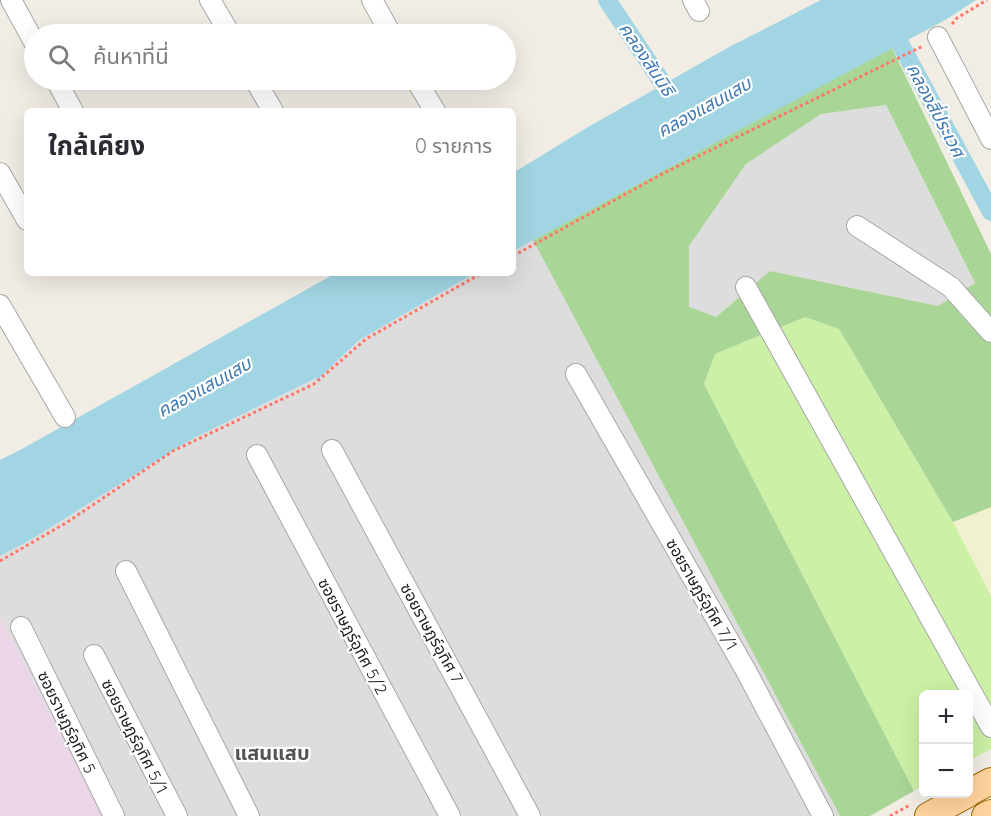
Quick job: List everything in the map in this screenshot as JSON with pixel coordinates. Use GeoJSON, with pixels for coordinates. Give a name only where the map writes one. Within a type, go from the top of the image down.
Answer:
{"type":"FeatureCollection","features":[{"type":"Feature","properties":{"kind":"main road"},"geometry":{"type":"LineString","coordinates":[[973,791],[991,781]]}},
{"type":"Feature","properties":{"kind":"main road"},"geometry":{"type":"LineString","coordinates":[[928,816],[961,798]]}},
{"type":"Feature","properties":{"kind":"main road"},"geometry":{"type":"LineString","coordinates":[[985,816],[991,813]]}},
{"type":"Feature","properties":{"kind":"street"},"geometry":{"type":"LineString","coordinates":[[11,0],[24,24]]}},
{"type":"Feature","properties":{"kind":"street"},"geometry":{"type":"LineString","coordinates":[[210,0],[224,24]]}},
{"type":"Feature","properties":{"kind":"street"},"geometry":{"type":"LineString","coordinates":[[372,0],[385,24]]}},
{"type":"Feature","properties":{"kind":"street"},"geometry":{"type":"LineString","coordinates":[[931,41],[991,139]]}},
{"type":"Feature","properties":{"kind":"street"},"geometry":{"type":"LineString","coordinates":[[61,90],[71,108]]}},
{"type":"Feature","properties":{"kind":"street"},"geometry":{"type":"LineString","coordinates":[[261,90],[271,108]]}},
{"type":"Feature","properties":{"kind":"street"},"geometry":{"type":"LineString","coordinates":[[422,90],[433,108]]}},
{"type":"Feature","properties":{"kind":"street"},"geometry":{"type":"LineString","coordinates":[[0,173],[24,215]]}},
{"type":"Feature","properties":{"kind":"street"},"geometry":{"type":"LineString","coordinates":[[857,226],[951,287],[991,332]]}},
{"type":"Feature","properties":{"kind":"street"},"geometry":{"type":"LineString","coordinates":[[746,287],[991,727]]}},
{"type":"Feature","properties":{"kind":"street"},"geometry":{"type":"LineString","coordinates":[[0,305],[65,417]]}},
{"type":"Feature","properties":{"kind":"street","name":"ซอยราษฎร์อุทิศ 7/1"},"geometry":{"type":"LineString","coordinates":[[576,374],[745,669],[823,816]]}},
{"type":"Feature","properties":{"kind":"street","name":"ซอยราษฎร์อุทิศ 7"},"geometry":{"type":"LineString","coordinates":[[332,450],[530,816]]}},
{"type":"Feature","properties":{"kind":"street","name":"ซอยราษฎร์อุทิศ 5/2"},"geometry":{"type":"LineString","coordinates":[[257,455],[450,816]]}},
{"type":"Feature","properties":{"kind":"street"},"geometry":{"type":"LineString","coordinates":[[126,571],[249,816]]}},
{"type":"Feature","properties":{"kind":"street","name":"ซอยราษฎร์อุทิศ 5"},"geometry":{"type":"LineString","coordinates":[[21,627],[114,816]]}},
{"type":"Feature","properties":{"kind":"street","name":"ซอยราษฎร์อุทิศ 5/1"},"geometry":{"type":"LineString","coordinates":[[94,655],[177,816]]}},
{"type":"Feature","properties":{"kind":"path"},"geometry":{"type":"LineString","coordinates":[[516,254],[664,173],[931,41],[945,32],[957,18],[987,0]]}},
{"type":"Feature","properties":{"kind":"path"},"geometry":{"type":"LineString","coordinates":[[0,561],[66,523],[173,451],[314,384],[366,339],[477,276]]}},
{"type":"Feature","properties":{"kind":"shaded area"},"geometry":{"type":"Polygon","coordinates":[[[886,105],[975,283],[938,306],[770,271],[716,317],[689,308],[689,246],[746,164],[821,114],[886,105]]]}},
{"type":"Feature","properties":{"kind":"shaded area"},"geometry":{"type":"Polygon","coordinates":[[[533,240],[840,816],[103,816],[0,617],[0,556],[32,539],[192,439],[316,378],[317,380],[359,340],[470,276],[516,276],[516,249],[533,240]]]}},
{"type":"Feature","properties":{"kind":"shaded area"},"geometry":{"type":"Polygon","coordinates":[[[0,617],[103,816],[0,816],[0,617]]]}},
{"type":"Feature","properties":{"kind":"green space"},"geometry":{"type":"Polygon","coordinates":[[[892,48],[991,254],[991,507],[953,522],[839,329],[805,317],[715,354],[704,384],[914,791],[870,816],[840,816],[533,240],[892,48]],[[886,105],[821,114],[746,164],[689,246],[689,307],[716,317],[770,271],[938,306],[975,283],[886,105]]]}},
{"type":"Feature","properties":{"kind":"green space"},"geometry":{"type":"Polygon","coordinates":[[[805,317],[839,329],[953,522],[991,596],[991,749],[973,759],[973,690],[919,690],[919,788],[914,791],[704,384],[715,354],[805,317]]]}},
{"type":"Feature","properties":{"kind":"green space"},"geometry":{"type":"Polygon","coordinates":[[[991,507],[991,596],[953,522],[991,507]]]}},
{"type":"Feature","properties":{"kind":"water","name":"คลองแสนแสบ"},"geometry":{"type":"Polygon","coordinates":[[[821,0],[976,0],[947,19],[516,249],[516,171],[588,127],[731,46],[821,0]]]}},
{"type":"Feature","properties":{"kind":"water","name":"คลองแสนแสบ"},"geometry":{"type":"Polygon","coordinates":[[[331,276],[470,276],[359,340],[317,380],[316,378],[192,439],[32,539],[0,556],[0,460],[331,276]]]}},
{"type":"Feature","properties":{"kind":"waterway","name":"คลองสันนิธิ"},"geometry":{"type":"LineString","coordinates":[[607,0],[678,106]]}},
{"type":"Feature","properties":{"kind":"waterway","name":"คลองสี่ประเวศ"},"geometry":{"type":"LineString","coordinates":[[889,23],[991,212]]}},
{"type":"Feature","properties":{"kind":"district","name":"แสนแสบ"},"geometry":{"type":"Point","coordinates":[272,752]}}]}
